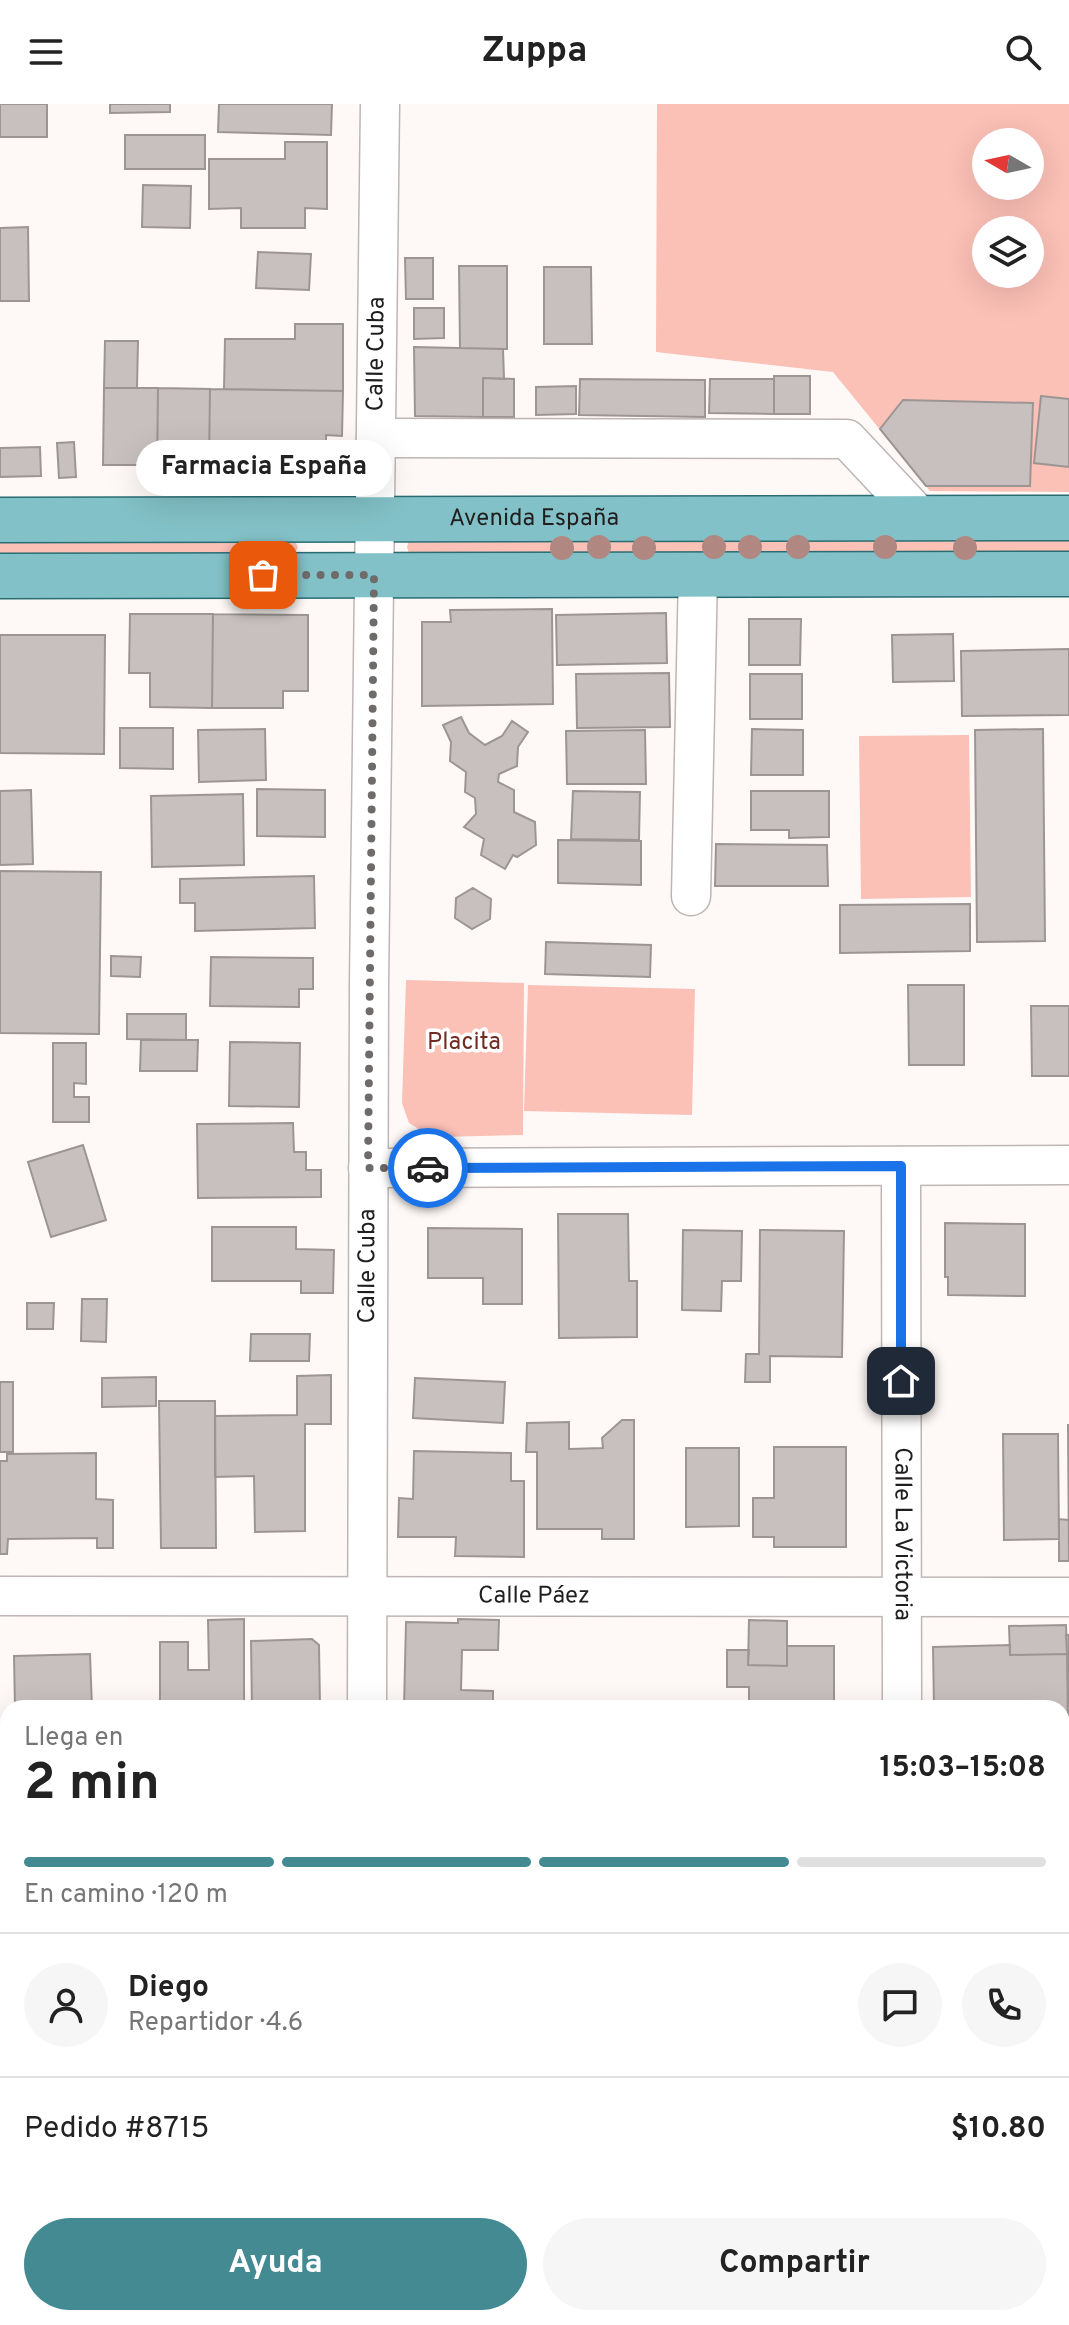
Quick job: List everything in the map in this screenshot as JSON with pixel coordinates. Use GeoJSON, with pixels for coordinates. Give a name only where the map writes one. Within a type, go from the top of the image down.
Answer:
{"type":"FeatureCollection","features":[{"type":"Feature","properties":{"kind":"main road","name":"Avenida España"},"geometry":{"type":"LineString","coordinates":[[0,520],[1069,518]]}},
{"type":"Feature","properties":{"kind":"main road"},"geometry":{"type":"LineString","coordinates":[[0,576],[1069,574]]}},
{"type":"Feature","properties":{"kind":"street","name":"Calle Cuba"},"geometry":{"type":"LineString","coordinates":[[367,1700],[368,1168],[380,104]]}},
{"type":"Feature","properties":{"kind":"street"},"geometry":{"type":"LineString","coordinates":[[376,438],[847,439],[921,518]]}},
{"type":"Feature","properties":{"kind":"street"},"geometry":{"type":"LineString","coordinates":[[691,896],[698,574]]}},
{"type":"Feature","properties":{"kind":"street"},"geometry":{"type":"LineString","coordinates":[[368,1168],[1069,1165]]}},
{"type":"Feature","properties":{"kind":"street","name":"Calle La Victoria"},"geometry":{"type":"LineString","coordinates":[[901,1166],[902,1700]]}},
{"type":"Feature","properties":{"kind":"street","name":"Calle Páez"},"geometry":{"type":"LineString","coordinates":[[0,1596],[1069,1597]]}},
{"type":"Feature","properties":{"kind":"green space"},"geometry":{"type":"Polygon","coordinates":[[[657,104],[1069,104],[1069,492],[930,491],[833,372],[656,352],[657,104]]]}},
{"type":"Feature","properties":{"kind":"green space"},"geometry":{"type":"Polygon","coordinates":[[[1069,537],[1069,554],[415,555],[409,553],[407,547],[409,541],[1069,537]]]}},
{"type":"Feature","properties":{"kind":"green space"},"geometry":{"type":"Polygon","coordinates":[[[0,540],[295,541],[298,547],[295,553],[289,555],[0,557],[0,540]]]}},
{"type":"Feature","properties":{"kind":"green space"},"geometry":{"type":"Polygon","coordinates":[[[969,735],[971,897],[861,899],[859,736],[969,735]]]}},
{"type":"Feature","properties":{"kind":"green space","name":"Placita"},"geometry":{"type":"Polygon","coordinates":[[[406,980],[524,983],[523,1135],[442,1137],[425,1133],[409,1123],[402,1103],[406,980]]]}},
{"type":"Feature","properties":{"kind":"green space"},"geometry":{"type":"Polygon","coordinates":[[[528,985],[695,989],[692,1115],[524,1111],[528,985]]]}},
{"type":"Feature","properties":{"kind":"building"},"geometry":{"type":"Polygon","coordinates":[[[0,104],[47,104],[47,137],[0,137],[0,104]]]}},
{"type":"Feature","properties":{"kind":"building"},"geometry":{"type":"Polygon","coordinates":[[[110,104],[170,104],[170,112],[110,113],[110,104]]]}},
{"type":"Feature","properties":{"kind":"building"},"geometry":{"type":"Polygon","coordinates":[[[219,104],[332,104],[331,135],[218,132],[219,104]]]}},
{"type":"Feature","properties":{"kind":"building"},"geometry":{"type":"Polygon","coordinates":[[[125,135],[205,135],[205,169],[125,169],[125,135]]]}},
{"type":"Feature","properties":{"kind":"building"},"geometry":{"type":"Polygon","coordinates":[[[285,142],[327,142],[327,209],[305,208],[305,228],[241,228],[241,208],[209,209],[209,159],[285,159],[285,142]]]}},
{"type":"Feature","properties":{"kind":"building"},"geometry":{"type":"Polygon","coordinates":[[[143,185],[191,186],[190,228],[142,227],[143,185]]]}},
{"type":"Feature","properties":{"kind":"building"},"geometry":{"type":"Polygon","coordinates":[[[28,227],[29,301],[0,301],[0,228],[28,227]]]}},
{"type":"Feature","properties":{"kind":"building"},"geometry":{"type":"Polygon","coordinates":[[[258,252],[311,254],[309,290],[256,288],[258,252]]]}},
{"type":"Feature","properties":{"kind":"building"},"geometry":{"type":"Polygon","coordinates":[[[405,258],[433,258],[433,299],[406,299],[405,258]]]}},
{"type":"Feature","properties":{"kind":"building"},"geometry":{"type":"Polygon","coordinates":[[[459,266],[507,266],[507,349],[460,348],[459,266]]]}},
{"type":"Feature","properties":{"kind":"building"},"geometry":{"type":"Polygon","coordinates":[[[544,267],[591,267],[592,344],[544,344],[544,267]]]}},
{"type":"Feature","properties":{"kind":"building"},"geometry":{"type":"Polygon","coordinates":[[[414,308],[444,308],[444,338],[414,339],[414,308]]]}},
{"type":"Feature","properties":{"kind":"building"},"geometry":{"type":"Polygon","coordinates":[[[295,324],[343,324],[343,391],[224,389],[225,339],[295,339],[295,324]]]}},
{"type":"Feature","properties":{"kind":"building"},"geometry":{"type":"Polygon","coordinates":[[[105,341],[138,341],[137,388],[104,388],[105,341]]]}},
{"type":"Feature","properties":{"kind":"building"},"geometry":{"type":"Polygon","coordinates":[[[414,347],[503,349],[504,379],[483,378],[483,417],[415,416],[414,347]]]}},
{"type":"Feature","properties":{"kind":"building"},"geometry":{"type":"Polygon","coordinates":[[[774,376],[810,376],[810,414],[774,414],[774,376]]]}},
{"type":"Feature","properties":{"kind":"building"},"geometry":{"type":"Polygon","coordinates":[[[483,378],[514,379],[514,417],[483,417],[483,378]]]}},
{"type":"Feature","properties":{"kind":"building"},"geometry":{"type":"Polygon","coordinates":[[[580,379],[705,380],[705,417],[579,415],[580,379]]]}},
{"type":"Feature","properties":{"kind":"building"},"geometry":{"type":"Polygon","coordinates":[[[710,379],[774,379],[774,414],[709,413],[710,379]]]}},
{"type":"Feature","properties":{"kind":"building"},"geometry":{"type":"Polygon","coordinates":[[[576,386],[576,414],[536,415],[536,387],[576,386]]]}},
{"type":"Feature","properties":{"kind":"building"},"geometry":{"type":"Polygon","coordinates":[[[104,388],[158,388],[157,465],[103,465],[104,388]]]}},
{"type":"Feature","properties":{"kind":"building"},"geometry":{"type":"Polygon","coordinates":[[[158,388],[210,389],[209,462],[195,462],[195,487],[157,487],[158,388]]]}},
{"type":"Feature","properties":{"kind":"building"},"geometry":{"type":"Polygon","coordinates":[[[210,389],[343,391],[342,436],[326,435],[326,463],[209,462],[210,389]]]}},
{"type":"Feature","properties":{"kind":"building"},"geometry":{"type":"Polygon","coordinates":[[[1041,396],[1069,399],[1069,467],[1034,463],[1041,396]]]}},
{"type":"Feature","properties":{"kind":"building"},"geometry":{"type":"Polygon","coordinates":[[[903,400],[1033,403],[1030,486],[926,486],[880,429],[903,400]]]}},
{"type":"Feature","properties":{"kind":"building"},"geometry":{"type":"Polygon","coordinates":[[[74,442],[76,477],[59,478],[57,443],[74,442]]]}},
{"type":"Feature","properties":{"kind":"building"},"geometry":{"type":"Polygon","coordinates":[[[40,447],[41,476],[0,477],[0,448],[40,447]]]}},
{"type":"Feature","properties":{"kind":"building"},"geometry":{"type":"Polygon","coordinates":[[[552,609],[553,704],[422,706],[422,622],[451,622],[450,610],[552,609]]]}},
{"type":"Feature","properties":{"kind":"building"},"geometry":{"type":"Polygon","coordinates":[[[666,613],[667,663],[557,665],[556,615],[666,613]]]}},
{"type":"Feature","properties":{"kind":"building"},"geometry":{"type":"Polygon","coordinates":[[[130,614],[213,614],[212,708],[150,707],[150,673],[129,673],[130,614]]]}},
{"type":"Feature","properties":{"kind":"building"},"geometry":{"type":"Polygon","coordinates":[[[213,614],[308,615],[308,691],[283,691],[283,708],[212,708],[213,614]]]}},
{"type":"Feature","properties":{"kind":"building"},"geometry":{"type":"Polygon","coordinates":[[[749,619],[801,619],[800,665],[749,665],[749,619]]]}},
{"type":"Feature","properties":{"kind":"building"},"geometry":{"type":"Polygon","coordinates":[[[953,634],[954,681],[893,682],[892,635],[953,634]]]}},
{"type":"Feature","properties":{"kind":"building"},"geometry":{"type":"Polygon","coordinates":[[[0,635],[105,635],[104,754],[0,753],[0,635]]]}},
{"type":"Feature","properties":{"kind":"building"},"geometry":{"type":"Polygon","coordinates":[[[1069,649],[1069,715],[962,716],[961,651],[1069,649]]]}},
{"type":"Feature","properties":{"kind":"building"},"geometry":{"type":"Polygon","coordinates":[[[669,673],[670,727],[577,728],[576,674],[669,673]]]}},
{"type":"Feature","properties":{"kind":"building"},"geometry":{"type":"Polygon","coordinates":[[[750,674],[802,674],[802,719],[750,719],[750,674]]]}},
{"type":"Feature","properties":{"kind":"building"},"geometry":{"type":"Polygon","coordinates":[[[461,717],[469,733],[485,745],[502,736],[512,721],[528,732],[518,747],[517,766],[499,774],[498,782],[514,790],[514,812],[535,822],[536,845],[517,857],[513,855],[505,869],[481,855],[484,839],[464,827],[476,814],[475,798],[465,792],[466,772],[450,761],[451,742],[443,725],[461,717]]]}},
{"type":"Feature","properties":{"kind":"building"},"geometry":{"type":"Polygon","coordinates":[[[120,728],[173,728],[173,769],[120,768],[120,728]]]}},
{"type":"Feature","properties":{"kind":"building"},"geometry":{"type":"Polygon","coordinates":[[[265,729],[266,780],[199,782],[198,730],[265,729]]]}},
{"type":"Feature","properties":{"kind":"building"},"geometry":{"type":"Polygon","coordinates":[[[752,729],[803,730],[803,775],[751,775],[752,729]]]}},
{"type":"Feature","properties":{"kind":"building"},"geometry":{"type":"Polygon","coordinates":[[[1043,729],[1045,941],[977,942],[975,730],[1043,729]]]}},
{"type":"Feature","properties":{"kind":"building"},"geometry":{"type":"Polygon","coordinates":[[[645,730],[646,784],[567,784],[566,731],[645,730]]]}},
{"type":"Feature","properties":{"kind":"building"},"geometry":{"type":"Polygon","coordinates":[[[257,789],[325,790],[325,837],[257,836],[257,789]]]}},
{"type":"Feature","properties":{"kind":"building"},"geometry":{"type":"Polygon","coordinates":[[[31,790],[33,864],[0,865],[0,791],[31,790]]]}},
{"type":"Feature","properties":{"kind":"building"},"geometry":{"type":"Polygon","coordinates":[[[573,791],[640,792],[639,840],[571,839],[573,791]]]}},
{"type":"Feature","properties":{"kind":"building"},"geometry":{"type":"Polygon","coordinates":[[[751,791],[829,791],[829,837],[789,838],[789,830],[751,830],[751,791]]]}},
{"type":"Feature","properties":{"kind":"building"},"geometry":{"type":"Polygon","coordinates":[[[243,794],[244,865],[152,867],[151,796],[243,794]]]}},
{"type":"Feature","properties":{"kind":"building"},"geometry":{"type":"Polygon","coordinates":[[[558,840],[641,841],[641,885],[558,883],[558,840]]]}},
{"type":"Feature","properties":{"kind":"building"},"geometry":{"type":"Polygon","coordinates":[[[716,844],[827,845],[828,886],[715,886],[716,844]]]}},
{"type":"Feature","properties":{"kind":"building"},"geometry":{"type":"Polygon","coordinates":[[[0,871],[101,872],[99,1034],[0,1033],[0,871]]]}},
{"type":"Feature","properties":{"kind":"building"},"geometry":{"type":"Polygon","coordinates":[[[314,876],[315,928],[195,931],[195,903],[180,903],[180,879],[314,876]]]}},
{"type":"Feature","properties":{"kind":"building"},"geometry":{"type":"Polygon","coordinates":[[[473,888],[491,899],[490,919],[472,929],[455,918],[456,898],[473,888]]]}},
{"type":"Feature","properties":{"kind":"building"},"geometry":{"type":"Polygon","coordinates":[[[970,904],[970,951],[840,953],[840,905],[970,904]]]}},
{"type":"Feature","properties":{"kind":"building"},"geometry":{"type":"Polygon","coordinates":[[[546,942],[651,945],[650,977],[545,974],[546,942]]]}},
{"type":"Feature","properties":{"kind":"building"},"geometry":{"type":"Polygon","coordinates":[[[111,956],[141,957],[140,977],[111,976],[111,956]]]}},
{"type":"Feature","properties":{"kind":"building"},"geometry":{"type":"Polygon","coordinates":[[[211,957],[313,958],[313,989],[299,989],[299,1007],[210,1006],[211,957]]]}},
{"type":"Feature","properties":{"kind":"building"},"geometry":{"type":"Polygon","coordinates":[[[908,985],[964,985],[964,1065],[909,1065],[908,985]]]}},
{"type":"Feature","properties":{"kind":"building"},"geometry":{"type":"Polygon","coordinates":[[[1031,1006],[1069,1006],[1069,1076],[1032,1076],[1031,1006]]]}},
{"type":"Feature","properties":{"kind":"building"},"geometry":{"type":"Polygon","coordinates":[[[127,1014],[186,1014],[186,1040],[127,1039],[127,1014]]]}},
{"type":"Feature","properties":{"kind":"building"},"geometry":{"type":"Polygon","coordinates":[[[141,1040],[198,1040],[197,1071],[140,1071],[141,1040]]]}},
{"type":"Feature","properties":{"kind":"building"},"geometry":{"type":"Polygon","coordinates":[[[230,1042],[300,1043],[299,1107],[229,1106],[230,1042]]]}},
{"type":"Feature","properties":{"kind":"building"},"geometry":{"type":"Polygon","coordinates":[[[53,1043],[86,1043],[86,1084],[74,1083],[74,1097],[89,1097],[89,1122],[53,1122],[53,1043]]]}},
{"type":"Feature","properties":{"kind":"building"},"geometry":{"type":"Polygon","coordinates":[[[293,1123],[294,1152],[306,1152],[306,1170],[321,1170],[321,1197],[198,1198],[197,1124],[293,1123]]]}},
{"type":"Feature","properties":{"kind":"building"},"geometry":{"type":"Polygon","coordinates":[[[83,1145],[106,1220],[51,1237],[28,1162],[83,1145]]]}},
{"type":"Feature","properties":{"kind":"building"},"geometry":{"type":"Polygon","coordinates":[[[558,1214],[628,1214],[629,1281],[637,1281],[637,1337],[559,1338],[558,1214]]]}},
{"type":"Feature","properties":{"kind":"building"},"geometry":{"type":"Polygon","coordinates":[[[945,1223],[1025,1224],[1025,1296],[948,1295],[945,1223]]]}},
{"type":"Feature","properties":{"kind":"building"},"geometry":{"type":"Polygon","coordinates":[[[212,1227],[296,1227],[296,1249],[334,1250],[333,1293],[301,1293],[301,1281],[212,1281],[212,1227]]]}},
{"type":"Feature","properties":{"kind":"building"},"geometry":{"type":"Polygon","coordinates":[[[428,1228],[522,1229],[522,1304],[483,1304],[483,1278],[428,1278],[428,1228]]]}},
{"type":"Feature","properties":{"kind":"building"},"geometry":{"type":"Polygon","coordinates":[[[683,1230],[742,1231],[741,1281],[722,1281],[721,1311],[682,1310],[683,1230]]]}},
{"type":"Feature","properties":{"kind":"building"},"geometry":{"type":"Polygon","coordinates":[[[760,1230],[844,1231],[842,1357],[770,1356],[770,1382],[745,1382],[746,1354],[759,1354],[760,1230]]]}},
{"type":"Feature","properties":{"kind":"building"},"geometry":{"type":"Polygon","coordinates":[[[82,1299],[107,1299],[106,1342],[81,1341],[82,1299]]]}},
{"type":"Feature","properties":{"kind":"building"},"geometry":{"type":"Polygon","coordinates":[[[27,1303],[54,1303],[53,1329],[27,1329],[27,1303]]]}},
{"type":"Feature","properties":{"kind":"building"},"geometry":{"type":"Polygon","coordinates":[[[251,1334],[310,1334],[309,1361],[250,1361],[251,1334]]]}},
{"type":"Feature","properties":{"kind":"building"},"geometry":{"type":"Polygon","coordinates":[[[331,1375],[331,1424],[305,1424],[305,1531],[255,1532],[254,1476],[215,1477],[215,1416],[297,1415],[297,1376],[331,1375]]]}},
{"type":"Feature","properties":{"kind":"building"},"geometry":{"type":"Polygon","coordinates":[[[156,1377],[156,1406],[102,1407],[102,1378],[156,1377]]]}},
{"type":"Feature","properties":{"kind":"building"},"geometry":{"type":"Polygon","coordinates":[[[415,1378],[505,1382],[503,1423],[413,1418],[415,1378]]]}},
{"type":"Feature","properties":{"kind":"building"},"geometry":{"type":"Polygon","coordinates":[[[0,1382],[13,1382],[13,1452],[0,1452],[0,1382]]]}},
{"type":"Feature","properties":{"kind":"building"},"geometry":{"type":"Polygon","coordinates":[[[159,1401],[215,1401],[216,1548],[161,1548],[159,1401]]]}},
{"type":"Feature","properties":{"kind":"building"},"geometry":{"type":"Polygon","coordinates":[[[622,1420],[634,1420],[634,1539],[602,1539],[602,1529],[537,1529],[537,1452],[526,1452],[527,1423],[569,1422],[569,1449],[603,1448],[602,1438],[622,1420]]]}},
{"type":"Feature","properties":{"kind":"building"},"geometry":{"type":"Polygon","coordinates":[[[1003,1434],[1058,1434],[1059,1539],[1004,1540],[1003,1434]]]}},
{"type":"Feature","properties":{"kind":"building"},"geometry":{"type":"Polygon","coordinates":[[[774,1447],[846,1447],[846,1547],[774,1547],[774,1537],[753,1537],[753,1498],[774,1498],[774,1447]]]}},
{"type":"Feature","properties":{"kind":"building"},"geometry":{"type":"Polygon","coordinates":[[[686,1448],[739,1448],[739,1526],[686,1527],[686,1448]]]}},
{"type":"Feature","properties":{"kind":"building"},"geometry":{"type":"Polygon","coordinates":[[[414,1451],[511,1453],[511,1481],[524,1481],[524,1557],[455,1556],[456,1537],[398,1537],[399,1498],[413,1499],[414,1451]]]}},
{"type":"Feature","properties":{"kind":"building"},"geometry":{"type":"Polygon","coordinates":[[[96,1453],[96,1499],[113,1500],[113,1548],[97,1548],[97,1538],[8,1539],[7,1554],[0,1554],[0,1461],[7,1461],[7,1454],[96,1453]]]}},
{"type":"Feature","properties":{"kind":"building"},"geometry":{"type":"Polygon","coordinates":[[[1059,1519],[1069,1520],[1069,1561],[1059,1561],[1059,1519]]]}},
{"type":"Feature","properties":{"kind":"building"},"geometry":{"type":"Polygon","coordinates":[[[244,1619],[244,1700],[160,1700],[160,1642],[188,1642],[188,1670],[209,1670],[208,1620],[244,1619]]]}},
{"type":"Feature","properties":{"kind":"building"},"geometry":{"type":"Polygon","coordinates":[[[458,1619],[499,1620],[498,1650],[462,1650],[461,1690],[493,1691],[493,1700],[404,1700],[406,1622],[458,1623],[458,1619]]]}},
{"type":"Feature","properties":{"kind":"building"},"geometry":{"type":"Polygon","coordinates":[[[749,1620],[787,1621],[787,1666],[748,1665],[749,1620]]]}},
{"type":"Feature","properties":{"kind":"building"},"geometry":{"type":"Polygon","coordinates":[[[1066,1625],[1067,1654],[1010,1655],[1009,1626],[1066,1625]]]}},
{"type":"Feature","properties":{"kind":"building"},"geometry":{"type":"Polygon","coordinates":[[[1066,1635],[1069,1635],[1069,1700],[1068,1700],[1066,1635]]]}},
{"type":"Feature","properties":{"kind":"building"},"geometry":{"type":"Polygon","coordinates":[[[312,1639],[319,1645],[320,1700],[252,1700],[251,1641],[312,1639]]]}},
{"type":"Feature","properties":{"kind":"building"},"geometry":{"type":"Polygon","coordinates":[[[1010,1645],[1010,1655],[1067,1654],[1068,1700],[934,1700],[933,1647],[1010,1645]]]}},
{"type":"Feature","properties":{"kind":"building"},"geometry":{"type":"Polygon","coordinates":[[[787,1646],[834,1646],[834,1700],[749,1700],[749,1687],[727,1687],[727,1650],[749,1650],[748,1665],[787,1666],[787,1646]]]}},
{"type":"Feature","properties":{"kind":"building"},"geometry":{"type":"Polygon","coordinates":[[[90,1654],[92,1700],[15,1700],[14,1656],[90,1654]]]}},
{"type":"Feature","properties":{"kind":"way so far"},"geometry":{"type":"LineString","coordinates":[[263,575],[374,575],[368,1168],[428,1168]]}},
{"type":"Feature","properties":{"kind":"place","name":"Farmacia España"},"geometry":{"type":"Point","coordinates":[263,575]}},
{"type":"Feature","properties":{"kind":"route"},"geometry":{"type":"LineString","coordinates":[[428,1168],[901,1166],[901,1381]]}}]}
